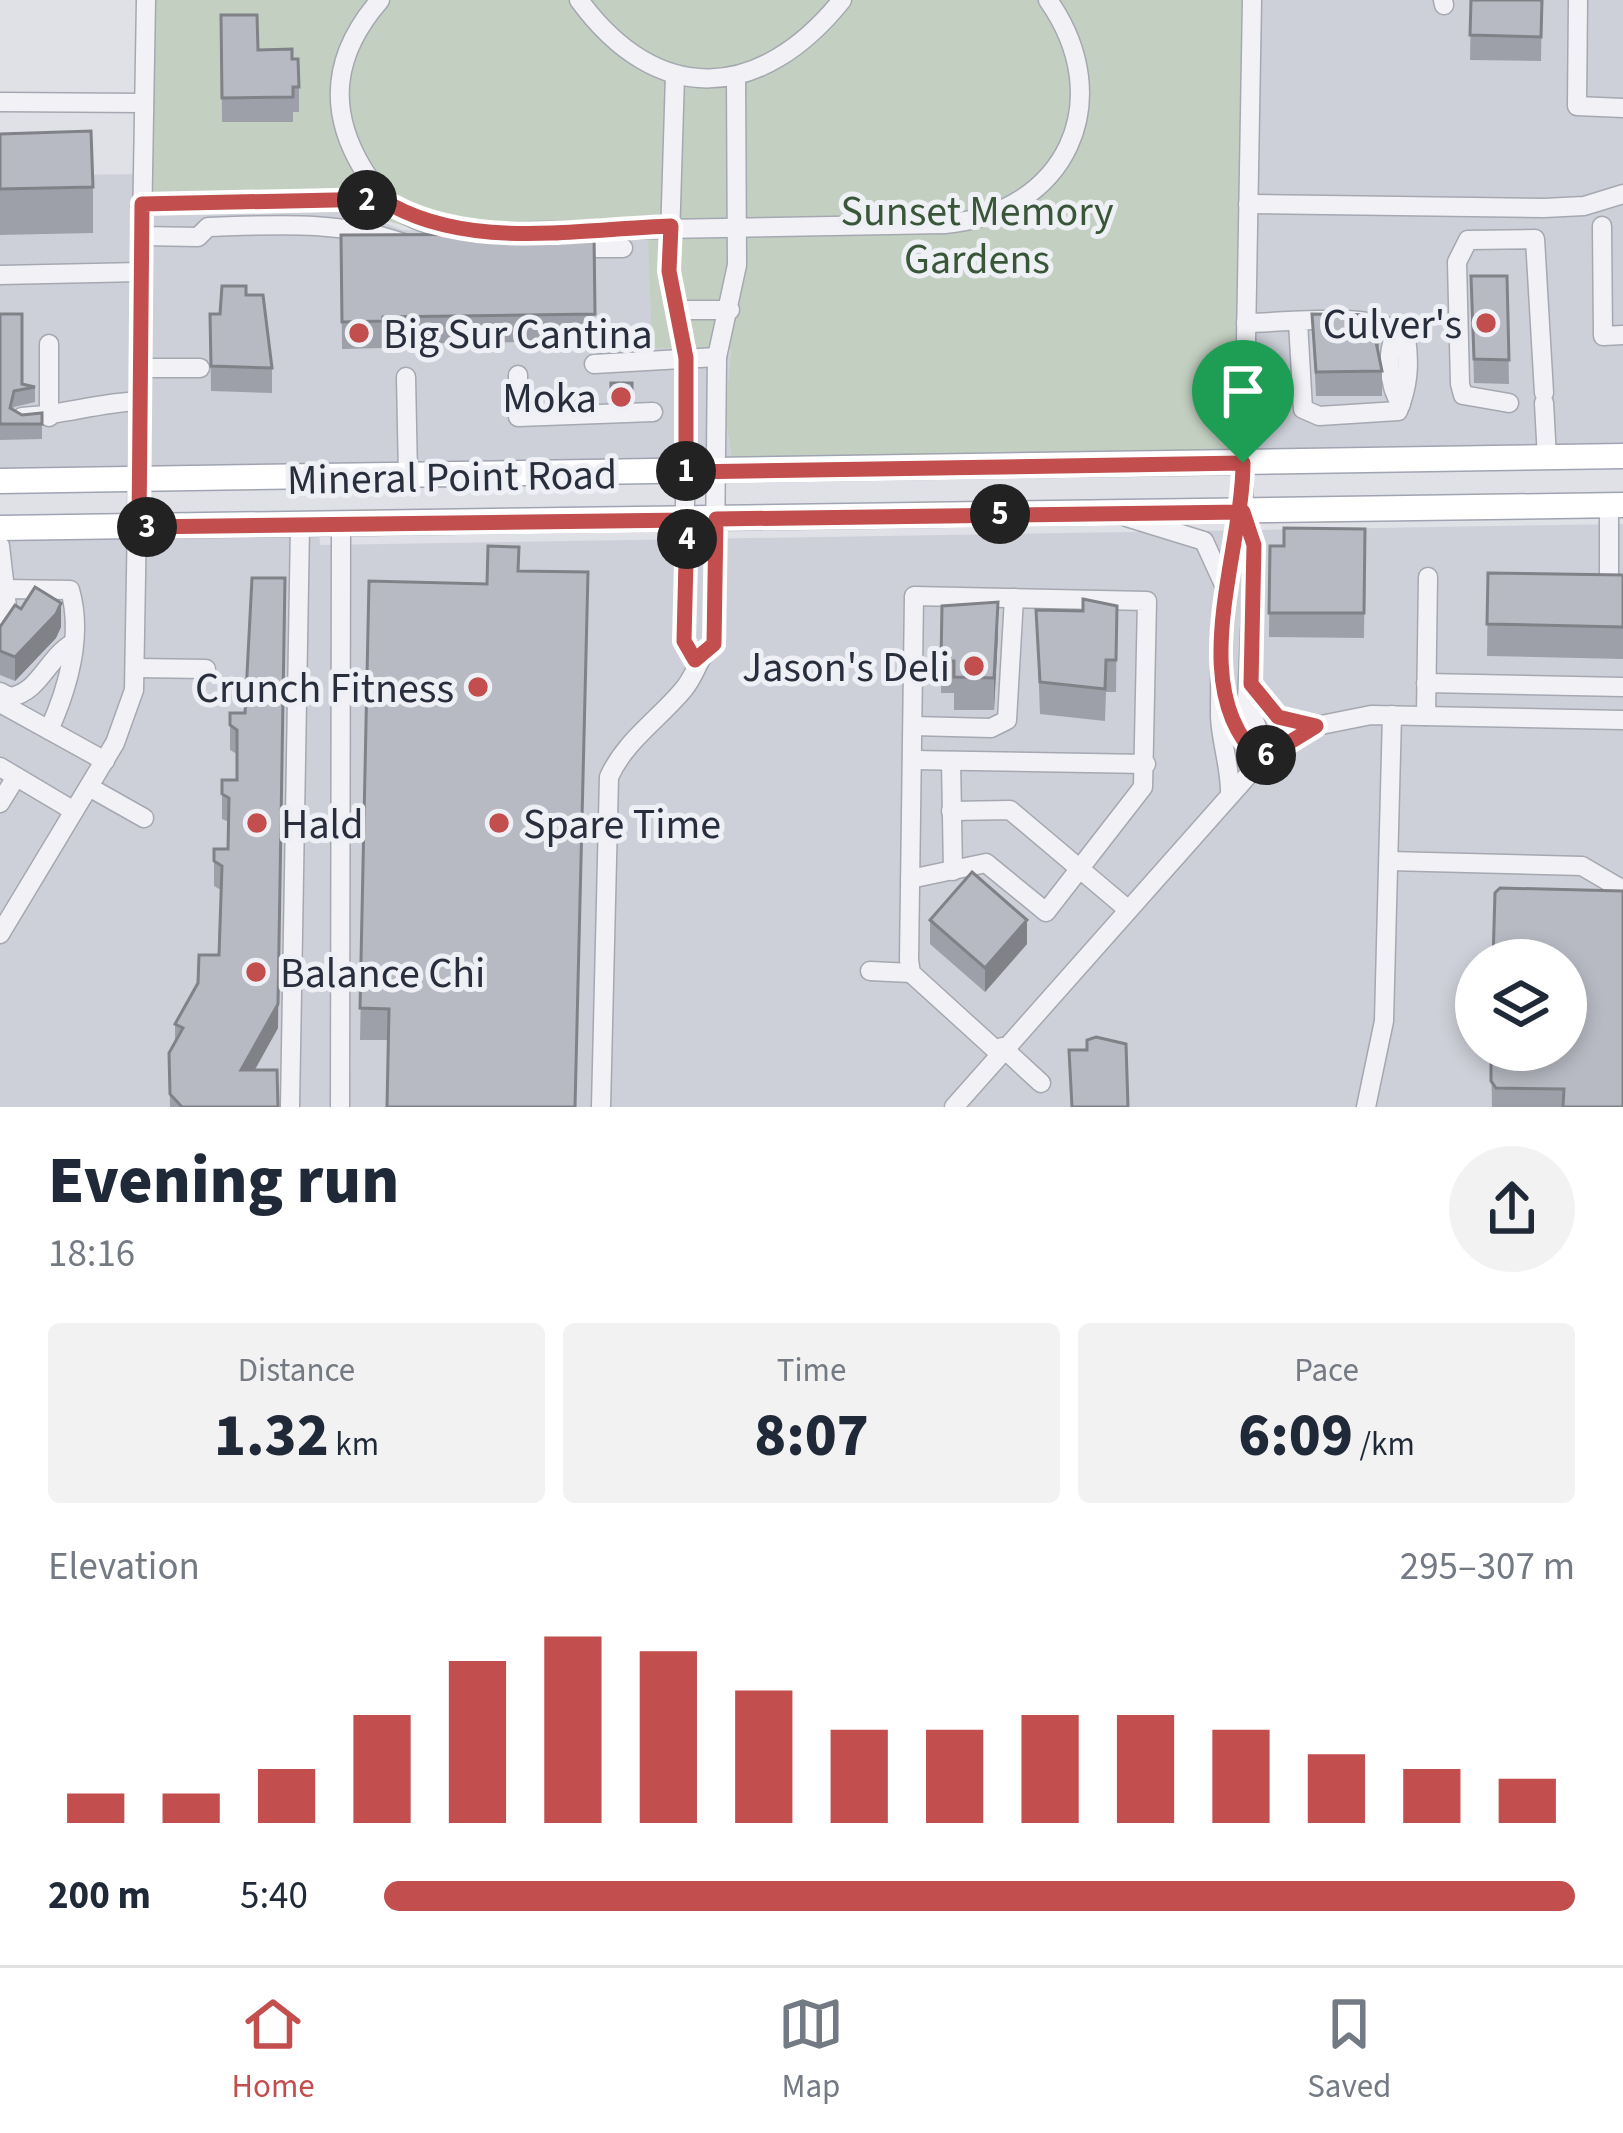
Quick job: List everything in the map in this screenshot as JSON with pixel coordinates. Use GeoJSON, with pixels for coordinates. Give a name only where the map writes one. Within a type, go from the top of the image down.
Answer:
{"type":"FeatureCollection","features":[{"type":"Feature","properties":{"kind":"main road","name":"Mineral Point Road"},"geometry":{"type":"LineString","coordinates":[[0,482],[1623,457]]}},
{"type":"Feature","properties":{"kind":"main road","name":"Mineral Point Road"},"geometry":{"type":"LineString","coordinates":[[0,528],[1616,505]]}},
{"type":"Feature","properties":{"kind":"street"},"geometry":{"type":"LineString","coordinates":[[0,932],[105,760],[129,710],[136,668],[146,0]]}},
{"type":"Feature","properties":{"kind":"street"},"geometry":{"type":"LineString","coordinates":[[380,0],[350,39],[337,86],[352,151],[381,199],[410,217],[461,230],[978,221],[1022,202],[1042,187],[1068,148],[1081,92],[1074,47],[1048,0]]}},
{"type":"Feature","properties":{"kind":"street"},"geometry":{"type":"LineString","coordinates":[[579,0],[623,50],[653,69],[675,75],[736,76],[790,54],[842,0]]}},
{"type":"Feature","properties":{"kind":"street"},"geometry":{"type":"LineString","coordinates":[[1230,792],[1223,702],[1225,587],[1243,512],[1252,0]]}},
{"type":"Feature","properties":{"kind":"street"},"geometry":{"type":"LineString","coordinates":[[1578,0],[1577,106],[1623,108]]}},
{"type":"Feature","properties":{"kind":"street"},"geometry":{"type":"LineString","coordinates":[[675,75],[669,271],[686,358],[684,641],[695,660]]}},
{"type":"Feature","properties":{"kind":"street"},"geometry":{"type":"LineString","coordinates":[[601,1107],[609,777],[617,759],[688,685],[695,660],[714,644],[717,357],[730,310],[738,227],[736,76]]}},
{"type":"Feature","properties":{"kind":"street"},"geometry":{"type":"LineString","coordinates":[[0,102],[144,103]]}},
{"type":"Feature","properties":{"kind":"street"},"geometry":{"type":"LineString","coordinates":[[1248,204],[1544,208],[1584,206],[1623,194]]}},
{"type":"Feature","properties":{"kind":"street"},"geometry":{"type":"LineString","coordinates":[[142,204],[381,199]]}},
{"type":"Feature","properties":{"kind":"street"},"geometry":{"type":"LineString","coordinates":[[142,236],[198,237],[208,227],[326,225],[367,230],[427,248],[623,248]]}},
{"type":"Feature","properties":{"kind":"street"},"geometry":{"type":"LineString","coordinates":[[1602,226],[1603,336],[1623,335]]}},
{"type":"Feature","properties":{"kind":"street"},"geometry":{"type":"LineString","coordinates":[[1509,403],[1463,394],[1460,384],[1457,262],[1468,240],[1535,238],[1547,458]]}},
{"type":"Feature","properties":{"kind":"street"},"geometry":{"type":"LineString","coordinates":[[0,275],[141,272]]}},
{"type":"Feature","properties":{"kind":"street"},"geometry":{"type":"LineString","coordinates":[[675,310],[730,310]]}},
{"type":"Feature","properties":{"kind":"street"},"geometry":{"type":"LineString","coordinates":[[1246,323],[1298,322],[1377,322],[1399,330],[1408,350],[1408,391],[1401,404],[1391,415],[1318,416],[1303,409],[1298,322]]}},
{"type":"Feature","properties":{"kind":"street"},"geometry":{"type":"LineString","coordinates":[[49,344],[28,417],[92,402],[140,401]]}},
{"type":"Feature","properties":{"kind":"street"},"geometry":{"type":"LineString","coordinates":[[595,364],[717,357]]}},
{"type":"Feature","properties":{"kind":"street"},"geometry":{"type":"LineString","coordinates":[[140,368],[200,368]]}},
{"type":"Feature","properties":{"kind":"street"},"geometry":{"type":"LineString","coordinates":[[518,375],[518,417],[653,412],[664,403],[686,403]]}},
{"type":"Feature","properties":{"kind":"street"},"geometry":{"type":"LineString","coordinates":[[406,377],[408,476]]}},
{"type":"Feature","properties":{"kind":"street"},"geometry":{"type":"LineString","coordinates":[[1614,562],[1616,505]]}},
{"type":"Feature","properties":{"kind":"street"},"geometry":{"type":"LineString","coordinates":[[1243,512],[1254,545],[1250,714],[1264,757]]}},
{"type":"Feature","properties":{"kind":"street"},"geometry":{"type":"LineString","coordinates":[[1113,513],[1204,542],[1225,587]]}},
{"type":"Feature","properties":{"kind":"street"},"geometry":{"type":"LineString","coordinates":[[340,525],[340,1107]]}},
{"type":"Feature","properties":{"kind":"street"},"geometry":{"type":"LineString","coordinates":[[290,1107],[300,526]]}},
{"type":"Feature","properties":{"kind":"street"},"geometry":{"type":"LineString","coordinates":[[0,546],[4,604],[0,635]]}},
{"type":"Feature","properties":{"kind":"street"},"geometry":{"type":"LineString","coordinates":[[1426,716],[1428,577]]}},
{"type":"Feature","properties":{"kind":"street"},"geometry":{"type":"LineString","coordinates":[[4,604],[70,590],[76,620],[73,644],[62,702],[49,730]]}},
{"type":"Feature","properties":{"kind":"street"},"geometry":{"type":"LineString","coordinates":[[910,879],[986,863],[1046,912],[1083,869],[1143,787],[1147,601],[914,596],[910,879],[911,973]]}},
{"type":"Feature","properties":{"kind":"street"},"geometry":{"type":"LineString","coordinates":[[913,726],[991,728],[1007,720],[1013,598]]}},
{"type":"Feature","properties":{"kind":"street"},"geometry":{"type":"LineString","coordinates":[[0,692],[10,697],[32,689],[55,654],[73,644]]}},
{"type":"Feature","properties":{"kind":"street"},"geometry":{"type":"LineString","coordinates":[[136,668],[206,669]]}},
{"type":"Feature","properties":{"kind":"street"},"geometry":{"type":"LineString","coordinates":[[1426,683],[1623,687]]}},
{"type":"Feature","properties":{"kind":"street"},"geometry":{"type":"LineString","coordinates":[[1251,684],[1278,717],[1316,726]]}},
{"type":"Feature","properties":{"kind":"street"},"geometry":{"type":"LineString","coordinates":[[1223,702],[1243,742],[1264,757]]}},
{"type":"Feature","properties":{"kind":"street"},"geometry":{"type":"LineString","coordinates":[[0,703],[105,760]]}},
{"type":"Feature","properties":{"kind":"street"},"geometry":{"type":"LineString","coordinates":[[1366,1107],[1384,1021],[1392,715]]}},
{"type":"Feature","properties":{"kind":"street"},"geometry":{"type":"LineString","coordinates":[[954,1107],[1000,1049],[1230,792],[1264,757],[1316,726],[1355,716],[1392,715],[1623,720]]}},
{"type":"Feature","properties":{"kind":"street"},"geometry":{"type":"LineString","coordinates":[[912,760],[1146,764]]}},
{"type":"Feature","properties":{"kind":"street"},"geometry":{"type":"LineString","coordinates":[[951,761],[953,871]]}},
{"type":"Feature","properties":{"kind":"street"},"geometry":{"type":"LineString","coordinates":[[0,803],[6,773],[74,812]]}},
{"type":"Feature","properties":{"kind":"street"},"geometry":{"type":"LineString","coordinates":[[88,787],[144,818]]}},
{"type":"Feature","properties":{"kind":"street"},"geometry":{"type":"LineString","coordinates":[[951,811],[1010,810],[1125,908]]}},
{"type":"Feature","properties":{"kind":"street"},"geometry":{"type":"LineString","coordinates":[[1389,861],[1582,866],[1623,890]]}},
{"type":"Feature","properties":{"kind":"street"},"geometry":{"type":"LineString","coordinates":[[870,971],[911,973],[1041,1083]]}},
{"type":"Feature","properties":{"kind":"shaded area"},"geometry":{"type":"Polygon","coordinates":[[[1252,0],[1623,0],[1623,456],[1243,463],[1252,0]]]}},
{"type":"Feature","properties":{"kind":"shaded area"},"geometry":{"type":"Polygon","coordinates":[[[143,174],[143,215],[356,211],[402,230],[649,236],[731,348],[725,416],[734,472],[0,481],[0,176],[143,174]]]}},
{"type":"Feature","properties":{"kind":"shaded area"},"geometry":{"type":"Polygon","coordinates":[[[1623,524],[1623,1107],[0,1107],[0,528],[319,525],[320,545],[1623,524]]]}},
{"type":"Feature","properties":{"kind":"green space","name":"Sunset Memory Gardens"},"geometry":{"type":"Polygon","coordinates":[[[146,0],[1252,0],[1243,463],[734,472],[725,416],[731,349],[652,348],[648,236],[450,240],[356,211],[142,215],[146,0]]]}},
{"type":"Feature","properties":{"kind":"building"},"geometry":{"type":"Polygon","coordinates":[[[1471,0],[1542,0],[1541,37],[1470,35],[1471,0]]]}},
{"type":"Feature","properties":{"kind":"building"},"geometry":{"type":"Polygon","coordinates":[[[221,15],[257,15],[258,50],[292,49],[292,59],[298,59],[299,87],[293,87],[293,97],[222,98],[221,15]]]}},
{"type":"Feature","properties":{"kind":"building"},"geometry":{"type":"Polygon","coordinates":[[[91,131],[93,187],[0,189],[0,134],[91,131]]]}},
{"type":"Feature","properties":{"kind":"building"},"geometry":{"type":"Polygon","coordinates":[[[594,234],[595,314],[383,317],[383,321],[342,322],[341,235],[594,234]]]}},
{"type":"Feature","properties":{"kind":"building"},"geometry":{"type":"Polygon","coordinates":[[[1471,276],[1507,276],[1509,360],[1474,359],[1471,276]]]}},
{"type":"Feature","properties":{"kind":"building"},"geometry":{"type":"Polygon","coordinates":[[[222,286],[246,286],[246,295],[263,295],[272,368],[211,366],[210,314],[220,314],[222,286]]]}},
{"type":"Feature","properties":{"kind":"building"},"geometry":{"type":"Polygon","coordinates":[[[0,314],[22,314],[22,384],[35,387],[14,391],[10,408],[22,415],[42,413],[42,424],[0,424],[0,314]]]}},
{"type":"Feature","properties":{"kind":"building"},"geometry":{"type":"Polygon","coordinates":[[[1312,314],[1380,315],[1376,342],[1382,371],[1316,372],[1312,314]]]}},
{"type":"Feature","properties":{"kind":"building"},"geometry":{"type":"Polygon","coordinates":[[[611,383],[632,383],[632,391],[611,392],[611,383]]]}},
{"type":"Feature","properties":{"kind":"building"},"geometry":{"type":"Polygon","coordinates":[[[1284,528],[1365,529],[1364,613],[1269,613],[1270,546],[1284,546],[1284,528]]]}},
{"type":"Feature","properties":{"kind":"building"},"geometry":{"type":"Polygon","coordinates":[[[488,546],[519,547],[518,571],[588,572],[575,1107],[387,1107],[389,1009],[360,1008],[369,581],[487,584],[488,546]]]}},
{"type":"Feature","properties":{"kind":"building"},"geometry":{"type":"Polygon","coordinates":[[[1488,573],[1623,575],[1623,627],[1487,624],[1488,573]]]}},
{"type":"Feature","properties":{"kind":"building"},"geometry":{"type":"Polygon","coordinates":[[[252,578],[285,578],[278,1004],[241,1070],[277,1070],[278,1107],[182,1107],[170,1094],[169,1053],[183,1028],[175,1024],[198,983],[199,955],[219,955],[222,866],[214,861],[214,849],[228,849],[229,798],[222,794],[222,780],[237,780],[237,730],[230,725],[230,713],[245,713],[252,578]]]}},
{"type":"Feature","properties":{"kind":"building"},"geometry":{"type":"Polygon","coordinates":[[[35,587],[61,603],[56,614],[15,657],[0,651],[0,627],[15,605],[21,609],[35,587]]]}},
{"type":"Feature","properties":{"kind":"building"},"geometry":{"type":"Polygon","coordinates":[[[1083,599],[1117,606],[1116,660],[1106,660],[1105,689],[1040,682],[1036,610],[1083,611],[1083,599]]]}},
{"type":"Feature","properties":{"kind":"building"},"geometry":{"type":"Polygon","coordinates":[[[998,602],[994,678],[954,677],[954,661],[941,661],[942,606],[998,602]]]}},
{"type":"Feature","properties":{"kind":"building"},"geometry":{"type":"Polygon","coordinates":[[[972,872],[1027,920],[985,968],[930,920],[972,872]]]}},
{"type":"Feature","properties":{"kind":"building"},"geometry":{"type":"Polygon","coordinates":[[[1500,888],[1623,891],[1623,1107],[1563,1107],[1564,1089],[1496,1088],[1491,1081],[1491,1071],[1587,1071],[1587,939],[1494,939],[1495,893],[1500,888]]]}},
{"type":"Feature","properties":{"kind":"building"},"geometry":{"type":"Polygon","coordinates":[[[1096,1037],[1126,1044],[1128,1107],[1072,1107],[1069,1050],[1087,1050],[1087,1040],[1096,1037]]]}},
{"type":"Feature","properties":{"kind":"place","name":"Culver's"},"geometry":{"type":"Point","coordinates":[1486,323]}},
{"type":"Feature","properties":{"kind":"place","name":"Big Sur Cantina"},"geometry":{"type":"Point","coordinates":[359,333]}},
{"type":"Feature","properties":{"kind":"place","name":"Moka"},"geometry":{"type":"Point","coordinates":[621,397]}},
{"type":"Feature","properties":{"kind":"place","name":"Jason's Deli"},"geometry":{"type":"Point","coordinates":[974,666]}},
{"type":"Feature","properties":{"kind":"place","name":"Crunch Fitness"},"geometry":{"type":"Point","coordinates":[478,687]}},
{"type":"Feature","properties":{"kind":"place","name":"Hald"},"geometry":{"type":"Point","coordinates":[257,823]}},
{"type":"Feature","properties":{"kind":"place","name":"Spare Time"},"geometry":{"type":"Point","coordinates":[499,823]}},
{"type":"Feature","properties":{"kind":"place","name":"Balance Chi"},"geometry":{"type":"Point","coordinates":[256,972]}},
{"type":"Feature","properties":{"kind":"route"},"geometry":{"type":"LineString","coordinates":[[1243,463],[686,472],[686,358],[669,271],[671,226],[461,230],[410,217],[381,199],[328,204],[142,204],[139,527],[687,520],[684,641],[695,660],[714,644],[716,519],[1243,512],[1254,545],[1251,684],[1278,717],[1316,726],[1296,734],[1261,760],[1243,742],[1223,702],[1225,587],[1231,571],[1231,546],[1243,512],[1243,463]]}}]}
